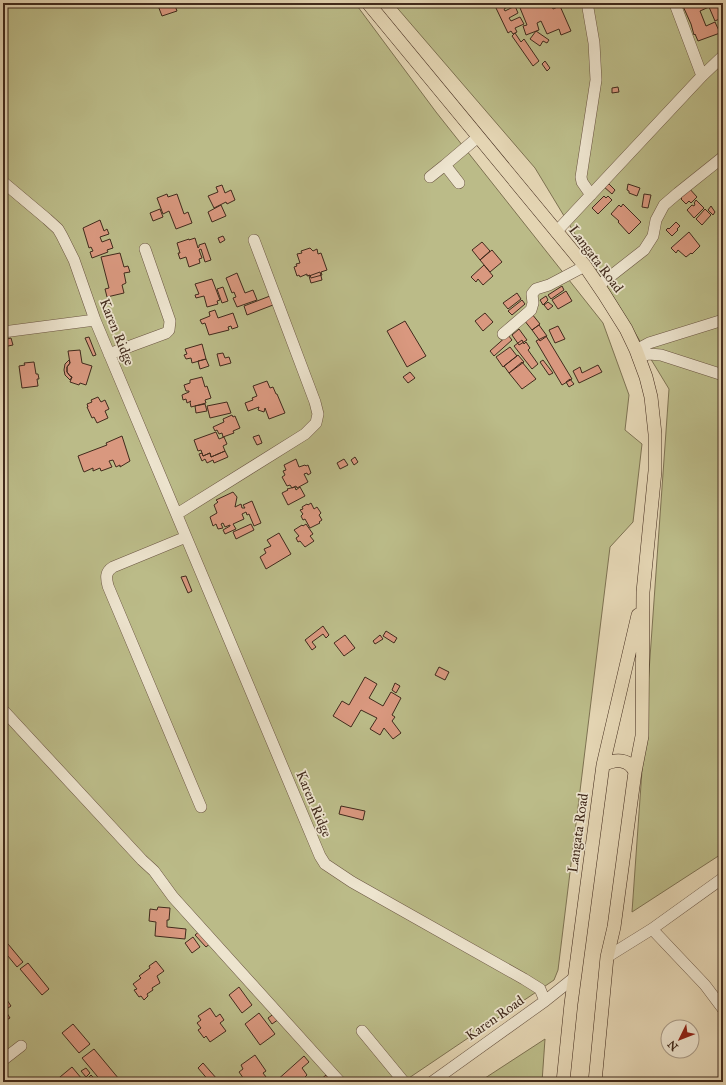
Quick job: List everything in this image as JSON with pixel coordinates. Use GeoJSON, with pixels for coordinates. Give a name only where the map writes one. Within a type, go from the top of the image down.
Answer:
{"type":"FeatureCollection","features":[{"type":"Feature","properties":{"kind":"main road","name":"Langata Road"},"geometry":{"type":"LineString","coordinates":[[368,3],[584,266],[626,329],[646,377],[651,397],[655,434],[655,470],[643,592],[642,736],[635,772],[614,927],[607,957],[595,1082]]}},
{"type":"Feature","properties":{"kind":"main road","name":"Langata Road"},"geometry":{"type":"LineString","coordinates":[[563,1082],[571,1004],[603,765],[643,592]]}},
{"type":"Feature","properties":{"kind":"main road"},"geometry":{"type":"LineString","coordinates":[[603,765],[611,761],[619,760],[630,764],[635,772]]}},
{"type":"Feature","properties":{"kind":"street"},"geometry":{"type":"LineString","coordinates":[[675,4],[702,76]]}},
{"type":"Feature","properties":{"kind":"street"},"geometry":{"type":"LineString","coordinates":[[588,8],[594,43],[596,80],[581,177],[582,182],[591,195]]}},
{"type":"Feature","properties":{"kind":"street"},"geometry":{"type":"LineString","coordinates":[[556,232],[702,76],[723,56]]}},
{"type":"Feature","properties":{"kind":"street"},"geometry":{"type":"LineString","coordinates":[[430,177],[478,137]]}},
{"type":"Feature","properties":{"kind":"street"},"geometry":{"type":"LineString","coordinates":[[598,286],[644,250],[653,236],[656,220],[664,205],[723,157]]}},
{"type":"Feature","properties":{"kind":"street"},"geometry":{"type":"LineString","coordinates":[[445,165],[459,182]]}},
{"type":"Feature","properties":{"kind":"street","name":"Karen Ridge"},"geometry":{"type":"LineString","coordinates":[[3,182],[58,229],[74,260],[95,320],[109,354],[320,856],[326,864],[352,882],[540,989],[545,1001]]}},
{"type":"Feature","properties":{"kind":"street"},"geometry":{"type":"LineString","coordinates":[[177,514],[286,447],[305,434],[316,423],[318,414],[315,402],[254,240]]}},
{"type":"Feature","properties":{"kind":"street"},"geometry":{"type":"LineString","coordinates":[[109,354],[169,330],[170,321],[145,249]]}},
{"type":"Feature","properties":{"kind":"street"},"geometry":{"type":"LineString","coordinates":[[503,334],[531,310],[533,303],[532,294],[536,289],[549,285],[584,266]]}},
{"type":"Feature","properties":{"kind":"street"},"geometry":{"type":"LineString","coordinates":[[3,332],[95,320]]}},
{"type":"Feature","properties":{"kind":"street"},"geometry":{"type":"LineString","coordinates":[[637,354],[649,343],[723,320]]}},
{"type":"Feature","properties":{"kind":"street"},"geometry":{"type":"LineString","coordinates":[[637,354],[661,355],[723,375]]}},
{"type":"Feature","properties":{"kind":"street"},"geometry":{"type":"LineString","coordinates":[[186,537],[113,567],[108,570],[106,577],[108,586],[201,806]]}},
{"type":"Feature","properties":{"kind":"street"},"geometry":{"type":"LineString","coordinates":[[3,710],[136,855],[154,872],[173,897],[340,1082]]}},
{"type":"Feature","properties":{"kind":"street"},"geometry":{"type":"LineString","coordinates":[[607,957],[652,928],[723,878]]}},
{"type":"Feature","properties":{"kind":"street"},"geometry":{"type":"LineString","coordinates":[[652,928],[704,985],[723,1009]]}},
{"type":"Feature","properties":{"kind":"street","name":"Karen Road"},"geometry":{"type":"LineString","coordinates":[[432,1082],[545,1001],[575,977]]}},
{"type":"Feature","properties":{"kind":"street"},"geometry":{"type":"LineString","coordinates":[[362,1031],[404,1082]]}},
{"type":"Feature","properties":{"kind":"street"},"geometry":{"type":"LineString","coordinates":[[3,1060],[20,1046]]}},
{"type":"Feature","properties":{"kind":"green space"},"geometry":{"type":"Polygon","coordinates":[[[3,3],[355,3],[436,112],[603,323],[629,395],[625,430],[642,444],[633,522],[610,547],[558,970],[554,980],[403,1082],[3,1082],[3,3]]]}},
{"type":"Feature","properties":{"kind":"green space"},"geometry":{"type":"Polygon","coordinates":[[[393,3],[723,3],[723,853],[632,912],[669,389],[535,168],[393,3]]]}},
{"type":"Feature","properties":{"kind":"green space"},"geometry":{"type":"Polygon","coordinates":[[[545,1039],[542,1082],[479,1082],[545,1039]]]}},
{"type":"Feature","properties":{"kind":"building"},"geometry":{"type":"Polygon","coordinates":[[[157,3],[174,3],[177,11],[162,16],[157,3]]]}},
{"type":"Feature","properties":{"kind":"building"},"geometry":{"type":"Polygon","coordinates":[[[501,3],[513,3],[504,9],[505,11],[515,6],[518,13],[509,18],[511,21],[520,17],[524,24],[515,28],[517,32],[513,34],[511,31],[508,33],[495,6],[501,3]]]}},
{"type":"Feature","properties":{"kind":"building"},"geometry":{"type":"Polygon","coordinates":[[[518,3],[546,3],[547,5],[551,4],[553,9],[560,6],[571,31],[561,35],[559,29],[547,34],[541,21],[537,23],[539,30],[526,35],[523,26],[527,25],[518,3]]]}},
{"type":"Feature","properties":{"kind":"building"},"geometry":{"type":"Polygon","coordinates":[[[723,3],[723,17],[715,21],[709,7],[700,11],[706,26],[715,22],[720,33],[698,41],[695,34],[694,35],[682,4],[723,3]]]}},
{"type":"Feature","properties":{"kind":"building"},"geometry":{"type":"Polygon","coordinates":[[[536,31],[549,40],[547,43],[543,41],[540,46],[530,39],[536,31]]]}},
{"type":"Feature","properties":{"kind":"building"},"geometry":{"type":"Polygon","coordinates":[[[515,33],[521,42],[524,39],[539,61],[533,66],[512,36],[515,33]]]}},
{"type":"Feature","properties":{"kind":"building"},"geometry":{"type":"Polygon","coordinates":[[[545,61],[550,68],[547,71],[542,64],[545,61]]]}},
{"type":"Feature","properties":{"kind":"building"},"geometry":{"type":"Polygon","coordinates":[[[618,87],[619,92],[612,93],[612,88],[618,87]]]}},
{"type":"Feature","properties":{"kind":"building"},"geometry":{"type":"Polygon","coordinates":[[[609,184],[615,190],[612,194],[603,186],[609,184]]]}},
{"type":"Feature","properties":{"kind":"building"},"geometry":{"type":"Polygon","coordinates":[[[628,184],[640,188],[637,196],[629,193],[627,190],[628,184]]]}},
{"type":"Feature","properties":{"kind":"building"},"geometry":{"type":"Polygon","coordinates":[[[222,185],[225,193],[231,190],[235,200],[227,204],[226,202],[214,208],[208,196],[218,192],[216,187],[222,185]]]}},
{"type":"Feature","properties":{"kind":"building"},"geometry":{"type":"Polygon","coordinates":[[[688,187],[697,197],[691,203],[689,201],[686,204],[679,195],[688,187]]]}},
{"type":"Feature","properties":{"kind":"building"},"geometry":{"type":"Polygon","coordinates":[[[167,194],[168,197],[177,194],[184,214],[188,212],[192,223],[176,229],[169,211],[163,214],[157,198],[167,194]]]}},
{"type":"Feature","properties":{"kind":"building"},"geometry":{"type":"Polygon","coordinates":[[[644,194],[651,195],[648,208],[642,207],[644,194]]]}},
{"type":"Feature","properties":{"kind":"building"},"geometry":{"type":"Polygon","coordinates":[[[604,196],[606,198],[608,196],[612,200],[598,214],[592,208],[604,196]]]}},
{"type":"Feature","properties":{"kind":"building"},"geometry":{"type":"Polygon","coordinates":[[[696,200],[704,208],[694,218],[687,210],[692,205],[694,206],[696,200]]]}},
{"type":"Feature","properties":{"kind":"building"},"geometry":{"type":"Polygon","coordinates":[[[623,204],[641,222],[629,234],[618,222],[619,221],[611,214],[619,205],[621,207],[623,204]]]}},
{"type":"Feature","properties":{"kind":"building"},"geometry":{"type":"Polygon","coordinates":[[[221,205],[226,216],[212,222],[208,212],[221,205]]]}},
{"type":"Feature","properties":{"kind":"building"},"geometry":{"type":"Polygon","coordinates":[[[711,206],[715,212],[713,215],[708,210],[711,206]]]}},
{"type":"Feature","properties":{"kind":"building"},"geometry":{"type":"Polygon","coordinates":[[[160,209],[163,217],[153,221],[150,213],[160,209]]]}},
{"type":"Feature","properties":{"kind":"building"},"geometry":{"type":"Polygon","coordinates":[[[705,209],[711,215],[702,225],[696,219],[705,209]]]}},
{"type":"Feature","properties":{"kind":"building"},"geometry":{"type":"Polygon","coordinates":[[[100,220],[104,231],[107,229],[109,234],[100,237],[102,242],[110,239],[113,248],[107,250],[108,252],[92,258],[90,252],[93,251],[91,247],[89,248],[83,228],[100,220]]]}},
{"type":"Feature","properties":{"kind":"building"},"geometry":{"type":"Polygon","coordinates":[[[676,222],[680,226],[672,236],[666,230],[676,222]]]}},
{"type":"Feature","properties":{"kind":"building"},"geometry":{"type":"Polygon","coordinates":[[[689,232],[700,246],[692,254],[691,253],[686,257],[678,250],[676,253],[671,248],[689,232]]]}},
{"type":"Feature","properties":{"kind":"building"},"geometry":{"type":"Polygon","coordinates":[[[223,236],[225,240],[220,243],[218,238],[223,236]]]}},
{"type":"Feature","properties":{"kind":"building"},"geometry":{"type":"Polygon","coordinates":[[[195,238],[198,248],[199,245],[205,243],[211,260],[205,262],[201,249],[199,250],[202,258],[199,259],[200,263],[189,267],[186,257],[180,259],[177,243],[195,238]]]}},
{"type":"Feature","properties":{"kind":"building"},"geometry":{"type":"Polygon","coordinates":[[[482,242],[490,251],[480,260],[472,250],[482,242]]]}},
{"type":"Feature","properties":{"kind":"building"},"geometry":{"type":"Polygon","coordinates":[[[310,248],[313,251],[317,249],[318,254],[321,253],[327,270],[321,272],[322,275],[311,278],[310,275],[307,276],[307,274],[300,277],[299,275],[297,276],[294,267],[297,266],[296,264],[300,263],[297,254],[310,248]]]}},
{"type":"Feature","properties":{"kind":"building"},"geometry":{"type":"Polygon","coordinates":[[[492,250],[502,262],[490,272],[480,260],[492,250]]]}},
{"type":"Feature","properties":{"kind":"building"},"geometry":{"type":"Polygon","coordinates":[[[120,253],[124,267],[128,266],[130,272],[124,273],[126,283],[122,285],[124,293],[107,297],[105,289],[109,288],[101,257],[120,253]]]}},
{"type":"Feature","properties":{"kind":"building"},"geometry":{"type":"Polygon","coordinates":[[[484,265],[493,276],[483,285],[478,279],[476,282],[471,277],[484,265]]]}},
{"type":"Feature","properties":{"kind":"building"},"geometry":{"type":"Polygon","coordinates":[[[320,272],[322,280],[311,283],[309,276],[320,272]]]}},
{"type":"Feature","properties":{"kind":"building"},"geometry":{"type":"Polygon","coordinates":[[[237,273],[245,293],[253,290],[257,300],[237,307],[233,298],[236,297],[234,292],[232,293],[226,278],[237,273]]]}},
{"type":"Feature","properties":{"kind":"building"},"geometry":{"type":"Polygon","coordinates":[[[212,279],[220,300],[217,301],[218,304],[207,307],[204,296],[196,298],[195,295],[199,294],[195,284],[212,279]]]}},
{"type":"Feature","properties":{"kind":"building"},"geometry":{"type":"Polygon","coordinates":[[[562,286],[564,290],[551,299],[548,295],[562,286]]]}},
{"type":"Feature","properties":{"kind":"building"},"geometry":{"type":"Polygon","coordinates":[[[223,287],[228,301],[222,303],[217,289],[223,287]]]}},
{"type":"Feature","properties":{"kind":"building"},"geometry":{"type":"Polygon","coordinates":[[[566,291],[572,301],[558,309],[552,300],[566,291]]]}},
{"type":"Feature","properties":{"kind":"building"},"geometry":{"type":"Polygon","coordinates":[[[517,293],[521,299],[508,309],[503,303],[517,293]]]}},
{"type":"Feature","properties":{"kind":"building"},"geometry":{"type":"Polygon","coordinates":[[[270,296],[273,305],[247,315],[244,306],[270,296]]]}},
{"type":"Feature","properties":{"kind":"building"},"geometry":{"type":"Polygon","coordinates":[[[546,296],[548,300],[543,305],[540,300],[546,296]]]}},
{"type":"Feature","properties":{"kind":"building"},"geometry":{"type":"Polygon","coordinates":[[[522,300],[525,304],[512,315],[508,311],[522,300]]]}},
{"type":"Feature","properties":{"kind":"building"},"geometry":{"type":"Polygon","coordinates":[[[548,302],[553,306],[548,310],[544,305],[548,302]]]}},
{"type":"Feature","properties":{"kind":"building"},"geometry":{"type":"Polygon","coordinates":[[[215,310],[218,318],[233,313],[238,327],[232,329],[231,326],[228,327],[229,330],[209,335],[205,323],[202,324],[200,320],[210,316],[209,312],[215,310]]]}},
{"type":"Feature","properties":{"kind":"building"},"geometry":{"type":"Polygon","coordinates":[[[485,313],[493,322],[483,331],[475,321],[485,313]]]}},
{"type":"Feature","properties":{"kind":"building"},"geometry":{"type":"Polygon","coordinates":[[[532,314],[540,324],[532,330],[524,320],[532,314]]]}},
{"type":"Feature","properties":{"kind":"building"},"geometry":{"type":"Polygon","coordinates":[[[405,321],[426,356],[407,367],[387,331],[405,321]]]}},
{"type":"Feature","properties":{"kind":"building"},"geometry":{"type":"Polygon","coordinates":[[[539,325],[547,336],[540,341],[532,330],[539,325]]]}},
{"type":"Feature","properties":{"kind":"building"},"geometry":{"type":"Polygon","coordinates":[[[558,326],[565,339],[555,343],[549,330],[558,326]]]}},
{"type":"Feature","properties":{"kind":"building"},"geometry":{"type":"Polygon","coordinates":[[[519,329],[527,340],[519,345],[512,335],[519,329]]]}},
{"type":"Feature","properties":{"kind":"building"},"geometry":{"type":"Polygon","coordinates":[[[508,335],[512,340],[494,356],[490,351],[508,335]]]}},
{"type":"Feature","properties":{"kind":"building"},"geometry":{"type":"Polygon","coordinates":[[[546,336],[572,379],[562,385],[536,341],[546,336]]]}},
{"type":"Feature","properties":{"kind":"building"},"geometry":{"type":"Polygon","coordinates":[[[89,337],[96,355],[93,356],[85,338],[89,337]]]}},
{"type":"Feature","properties":{"kind":"building"},"geometry":{"type":"Polygon","coordinates":[[[11,338],[13,345],[3,347],[3,340],[11,338]]]}},
{"type":"Feature","properties":{"kind":"building"},"geometry":{"type":"Polygon","coordinates":[[[522,340],[524,344],[526,342],[530,348],[528,350],[538,364],[532,369],[514,346],[522,340]]]}},
{"type":"Feature","properties":{"kind":"building"},"geometry":{"type":"Polygon","coordinates":[[[202,344],[206,359],[192,363],[191,358],[186,359],[184,355],[187,354],[185,349],[202,344]]]}},
{"type":"Feature","properties":{"kind":"building"},"geometry":{"type":"Polygon","coordinates":[[[510,347],[517,356],[503,367],[496,357],[510,347]]]}},
{"type":"Feature","properties":{"kind":"building"},"geometry":{"type":"Polygon","coordinates":[[[80,350],[82,363],[92,366],[86,385],[80,383],[79,385],[70,382],[72,377],[67,372],[67,367],[70,363],[68,351],[80,350]]]}},
{"type":"Feature","properties":{"kind":"building"},"geometry":{"type":"Polygon","coordinates":[[[223,353],[225,358],[229,357],[231,363],[220,366],[217,354],[223,353]]]}},
{"type":"Feature","properties":{"kind":"building"},"geometry":{"type":"Polygon","coordinates":[[[518,355],[524,362],[509,373],[504,366],[518,355]]]}},
{"type":"Feature","properties":{"kind":"building"},"geometry":{"type":"Polygon","coordinates":[[[206,359],[209,366],[200,369],[198,361],[206,359]]]}},
{"type":"Feature","properties":{"kind":"building"},"geometry":{"type":"Polygon","coordinates":[[[69,360],[70,363],[67,367],[67,372],[72,377],[70,380],[65,375],[64,370],[65,364],[69,360]]]}},
{"type":"Feature","properties":{"kind":"building"},"geometry":{"type":"Polygon","coordinates":[[[543,360],[553,373],[549,375],[540,362],[543,360]]]}},
{"type":"Feature","properties":{"kind":"building"},"geometry":{"type":"Polygon","coordinates":[[[34,362],[36,374],[38,374],[39,379],[37,379],[38,386],[22,388],[19,366],[25,365],[24,363],[34,362]]]}},
{"type":"Feature","properties":{"kind":"building"},"geometry":{"type":"Polygon","coordinates":[[[522,362],[536,379],[522,389],[509,373],[522,362]]]}},
{"type":"Feature","properties":{"kind":"building"},"geometry":{"type":"Polygon","coordinates":[[[598,365],[602,372],[579,383],[573,371],[580,367],[582,373],[598,365]]]}},
{"type":"Feature","properties":{"kind":"building"},"geometry":{"type":"Polygon","coordinates":[[[410,372],[415,378],[408,383],[403,377],[410,372]]]}},
{"type":"Feature","properties":{"kind":"building"},"geometry":{"type":"Polygon","coordinates":[[[202,377],[211,398],[205,400],[206,403],[191,407],[191,401],[187,403],[186,399],[183,400],[182,395],[189,392],[186,391],[184,385],[190,383],[190,380],[202,377]]]}},
{"type":"Feature","properties":{"kind":"building"},"geometry":{"type":"Polygon","coordinates":[[[570,379],[574,384],[569,387],[566,382],[570,379]]]}},
{"type":"Feature","properties":{"kind":"building"},"geometry":{"type":"Polygon","coordinates":[[[267,381],[270,388],[273,387],[277,394],[285,413],[269,419],[265,408],[264,412],[258,410],[259,407],[248,411],[245,403],[253,400],[252,398],[257,396],[253,386],[267,381]]]}},
{"type":"Feature","properties":{"kind":"building"},"geometry":{"type":"Polygon","coordinates":[[[98,397],[101,402],[105,400],[109,409],[105,411],[108,418],[97,423],[94,417],[92,418],[87,404],[92,402],[91,400],[98,397]]]}},
{"type":"Feature","properties":{"kind":"building"},"geometry":{"type":"Polygon","coordinates":[[[227,402],[231,413],[210,418],[207,406],[227,402]]]}},
{"type":"Feature","properties":{"kind":"building"},"geometry":{"type":"Polygon","coordinates":[[[205,404],[207,411],[196,413],[195,406],[205,404]]]}},
{"type":"Feature","properties":{"kind":"building"},"geometry":{"type":"Polygon","coordinates":[[[232,415],[233,417],[235,416],[240,428],[233,431],[234,433],[223,437],[222,433],[219,434],[213,427],[224,422],[223,419],[232,415]]]}},
{"type":"Feature","properties":{"kind":"building"},"geometry":{"type":"Polygon","coordinates":[[[216,432],[219,439],[224,437],[227,444],[223,446],[225,451],[211,457],[210,453],[203,456],[201,450],[198,451],[194,440],[216,432]]]}},
{"type":"Feature","properties":{"kind":"building"},"geometry":{"type":"Polygon","coordinates":[[[259,435],[262,443],[257,445],[253,437],[259,435]]]}},
{"type":"Feature","properties":{"kind":"building"},"geometry":{"type":"Polygon","coordinates":[[[122,436],[130,461],[120,467],[120,465],[116,467],[113,460],[109,461],[112,467],[101,471],[100,468],[93,471],[93,468],[84,472],[78,456],[107,445],[106,443],[122,436]]]}},
{"type":"Feature","properties":{"kind":"building"},"geometry":{"type":"Polygon","coordinates":[[[225,451],[228,457],[214,463],[213,460],[207,463],[205,459],[202,461],[199,454],[202,453],[203,456],[210,453],[211,457],[225,451]]]}},
{"type":"Feature","properties":{"kind":"building"},"geometry":{"type":"Polygon","coordinates":[[[355,457],[358,462],[354,465],[351,460],[355,457]]]}},
{"type":"Feature","properties":{"kind":"building"},"geometry":{"type":"Polygon","coordinates":[[[296,459],[299,467],[308,465],[311,473],[308,475],[307,473],[304,474],[308,482],[297,488],[296,486],[292,488],[290,485],[287,486],[282,477],[285,475],[283,471],[286,470],[284,465],[296,459]]]}},
{"type":"Feature","properties":{"kind":"building"},"geometry":{"type":"Polygon","coordinates":[[[344,459],[348,465],[340,469],[337,463],[344,459]]]}},
{"type":"Feature","properties":{"kind":"building"},"geometry":{"type":"Polygon","coordinates":[[[295,487],[296,490],[300,487],[305,496],[288,505],[282,493],[288,490],[287,489],[295,487]]]}},
{"type":"Feature","properties":{"kind":"building"},"geometry":{"type":"Polygon","coordinates":[[[233,492],[237,497],[235,507],[241,504],[242,508],[245,508],[243,505],[252,501],[261,523],[254,526],[249,514],[247,515],[246,512],[242,514],[244,519],[233,524],[236,529],[225,534],[223,530],[230,525],[225,527],[223,523],[221,524],[223,528],[218,529],[216,524],[213,526],[210,517],[217,513],[214,505],[218,502],[216,500],[233,492]]]}},
{"type":"Feature","properties":{"kind":"building"},"geometry":{"type":"Polygon","coordinates":[[[311,503],[314,509],[317,507],[321,513],[319,515],[322,520],[319,522],[320,523],[310,528],[305,519],[303,520],[301,516],[303,514],[300,510],[303,509],[302,507],[311,503]]]}},
{"type":"Feature","properties":{"kind":"building"},"geometry":{"type":"Polygon","coordinates":[[[251,524],[254,530],[236,539],[233,532],[251,524]]]}},
{"type":"Feature","properties":{"kind":"building"},"geometry":{"type":"Polygon","coordinates":[[[306,524],[313,534],[310,536],[314,541],[305,547],[300,541],[298,542],[296,538],[299,536],[294,530],[306,524]]]}},
{"type":"Feature","properties":{"kind":"building"},"geometry":{"type":"Polygon","coordinates":[[[279,533],[291,554],[266,569],[260,557],[266,553],[264,549],[271,546],[267,540],[279,533]]]}},
{"type":"Feature","properties":{"kind":"building"},"geometry":{"type":"Polygon","coordinates":[[[186,576],[192,591],[188,593],[181,577],[186,576]]]}},
{"type":"Feature","properties":{"kind":"building"},"geometry":{"type":"Polygon","coordinates":[[[323,626],[329,635],[326,638],[323,634],[312,642],[316,647],[312,650],[305,640],[323,626]]]}},
{"type":"Feature","properties":{"kind":"building"},"geometry":{"type":"Polygon","coordinates":[[[386,631],[397,638],[394,643],[383,636],[386,631]]]}},
{"type":"Feature","properties":{"kind":"building"},"geometry":{"type":"Polygon","coordinates":[[[345,635],[355,648],[344,656],[334,643],[345,635]]]}},
{"type":"Feature","properties":{"kind":"building"},"geometry":{"type":"Polygon","coordinates":[[[380,635],[383,639],[375,644],[373,641],[380,635]]]}},
{"type":"Feature","properties":{"kind":"building"},"geometry":{"type":"Polygon","coordinates":[[[439,667],[449,672],[445,680],[435,675],[439,667]]]}},
{"type":"Feature","properties":{"kind":"building"},"geometry":{"type":"Polygon","coordinates":[[[365,677],[377,684],[369,698],[383,706],[391,692],[401,698],[392,715],[395,717],[392,721],[401,733],[393,739],[384,728],[380,735],[370,729],[377,718],[361,710],[351,727],[333,716],[342,701],[349,705],[365,677]]]}},
{"type":"Feature","properties":{"kind":"building"},"geometry":{"type":"Polygon","coordinates":[[[395,683],[400,686],[396,693],[392,690],[395,683]]]}},
{"type":"Feature","properties":{"kind":"building"},"geometry":{"type":"Polygon","coordinates":[[[341,806],[365,811],[363,820],[339,814],[341,806]]]}},
{"type":"Feature","properties":{"kind":"building"},"geometry":{"type":"Polygon","coordinates":[[[158,907],[170,908],[167,927],[186,929],[185,939],[155,936],[156,922],[149,921],[150,909],[157,910],[158,907]]]}},
{"type":"Feature","properties":{"kind":"building"},"geometry":{"type":"Polygon","coordinates":[[[201,930],[212,942],[206,947],[195,935],[201,930]]]}},
{"type":"Feature","properties":{"kind":"building"},"geometry":{"type":"Polygon","coordinates":[[[193,937],[200,947],[192,953],[185,943],[193,937]]]}},
{"type":"Feature","properties":{"kind":"building"},"geometry":{"type":"Polygon","coordinates":[[[3,938],[23,962],[17,967],[3,950],[3,938]]]}},
{"type":"Feature","properties":{"kind":"building"},"geometry":{"type":"Polygon","coordinates":[[[156,961],[164,971],[157,976],[160,983],[152,988],[153,990],[147,994],[148,996],[144,1000],[141,996],[139,997],[134,990],[137,989],[133,984],[141,978],[139,976],[150,968],[149,966],[156,961]]]}},
{"type":"Feature","properties":{"kind":"building"},"geometry":{"type":"Polygon","coordinates":[[[28,963],[49,989],[42,995],[20,969],[28,963]]]}},
{"type":"Feature","properties":{"kind":"building"},"geometry":{"type":"Polygon","coordinates":[[[239,987],[252,1005],[242,1013],[229,995],[239,987]]]}},
{"type":"Feature","properties":{"kind":"building"},"geometry":{"type":"Polygon","coordinates":[[[3,994],[11,1006],[5,1010],[10,1018],[3,1022],[3,994]]]}},
{"type":"Feature","properties":{"kind":"building"},"geometry":{"type":"Polygon","coordinates":[[[210,1008],[216,1017],[220,1014],[224,1020],[220,1023],[226,1031],[210,1042],[206,1036],[204,1038],[198,1030],[201,1028],[197,1023],[201,1020],[198,1016],[210,1008]]]}},
{"type":"Feature","properties":{"kind":"building"},"geometry":{"type":"Polygon","coordinates":[[[259,1013],[275,1034],[260,1045],[245,1024],[259,1013]]]}},
{"type":"Feature","properties":{"kind":"building"},"geometry":{"type":"Polygon","coordinates":[[[275,1013],[279,1019],[272,1024],[268,1018],[275,1013]]]}},
{"type":"Feature","properties":{"kind":"building"},"geometry":{"type":"Polygon","coordinates":[[[73,1024],[90,1044],[79,1053],[62,1033],[73,1024]]]}},
{"type":"Feature","properties":{"kind":"building"},"geometry":{"type":"Polygon","coordinates":[[[94,1049],[119,1079],[116,1082],[102,1082],[82,1058],[94,1049]]]}},
{"type":"Feature","properties":{"kind":"building"},"geometry":{"type":"Polygon","coordinates":[[[255,1055],[266,1071],[263,1073],[266,1077],[259,1082],[246,1082],[239,1072],[243,1069],[241,1065],[255,1055]]]}},
{"type":"Feature","properties":{"kind":"building"},"geometry":{"type":"Polygon","coordinates":[[[304,1056],[309,1062],[302,1068],[307,1075],[300,1082],[275,1082],[304,1056]]]}},
{"type":"Feature","properties":{"kind":"building"},"geometry":{"type":"Polygon","coordinates":[[[203,1063],[217,1079],[213,1082],[210,1082],[198,1068],[203,1063]]]}},
{"type":"Feature","properties":{"kind":"building"},"geometry":{"type":"Polygon","coordinates":[[[72,1067],[82,1079],[79,1082],[54,1082],[72,1067]]]}},
{"type":"Feature","properties":{"kind":"building"},"geometry":{"type":"Polygon","coordinates":[[[86,1068],[90,1073],[86,1077],[81,1071],[86,1068]]]}},
{"type":"Feature","properties":{"kind":"building"},"geometry":{"type":"Polygon","coordinates":[[[91,1075],[96,1080],[94,1082],[90,1082],[87,1079],[91,1075]]]}},
{"type":"Feature","properties":{"kind":"building"},"geometry":{"type":"Polygon","coordinates":[[[326,1075],[329,1079],[325,1082],[319,1081],[326,1075]]]}}]}
